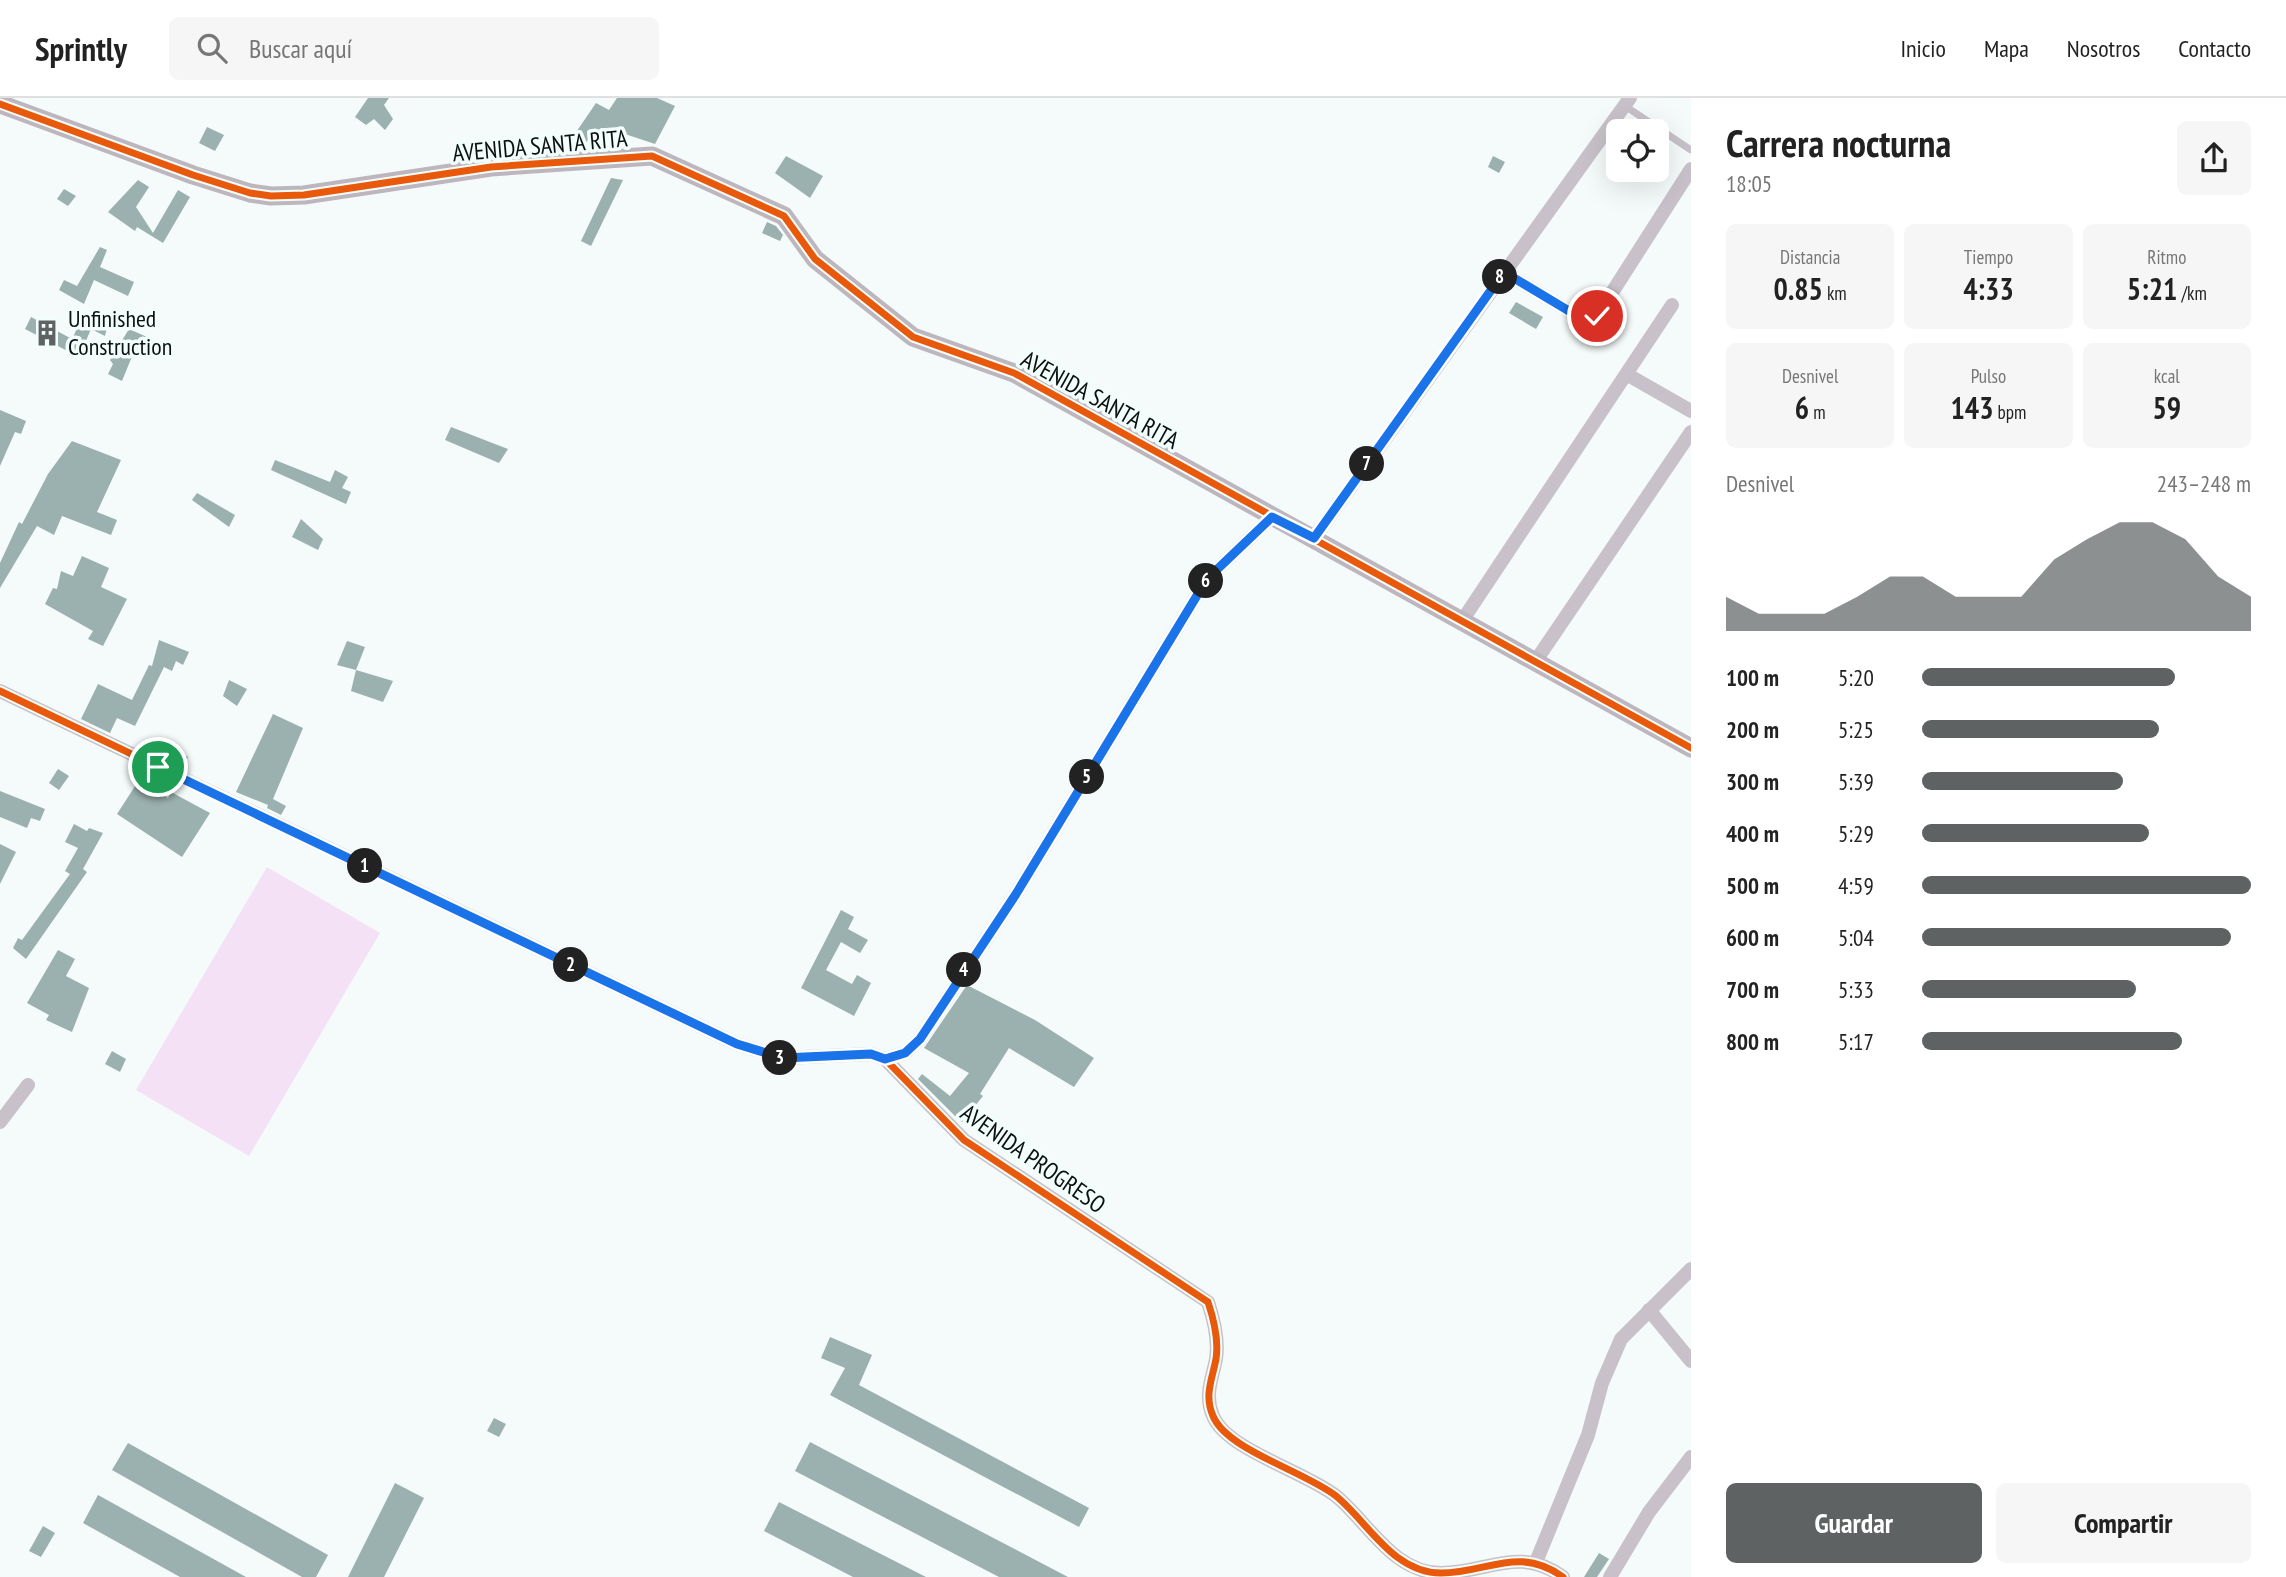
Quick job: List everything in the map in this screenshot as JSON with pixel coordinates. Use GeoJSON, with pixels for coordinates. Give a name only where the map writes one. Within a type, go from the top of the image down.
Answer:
{"type":"FeatureCollection","features":[{"type":"Feature","properties":{"kind":"street"},"geometry":{"type":"LineString","coordinates":[[1314,538],[1627,102]]}},
{"type":"Feature","properties":{"kind":"street","name":"AVENIDA SANTA RITA"},"geometry":{"type":"LineString","coordinates":[[0,104],[193,175],[250,193],[271,196],[304,195],[491,167],[652,156],[783,216],[815,259],[913,337],[1014,373],[1691,748]]}},
{"type":"Feature","properties":{"kind":"street"},"geometry":{"type":"LineString","coordinates":[[1504,272],[1584,320],[1592,320],[1691,169]]}},
{"type":"Feature","properties":{"kind":"street"},"geometry":{"type":"LineString","coordinates":[[1462,621],[1672,305]]}},
{"type":"Feature","properties":{"kind":"street"},"geometry":{"type":"LineString","coordinates":[[1628,375],[1691,411]]}},
{"type":"Feature","properties":{"kind":"street"},"geometry":{"type":"LineString","coordinates":[[1535,662],[1691,432]]}},
{"type":"Feature","properties":{"kind":"street"},"geometry":{"type":"LineString","coordinates":[[0,691],[737,1044],[783,1058],[871,1054],[885,1059],[905,1053],[920,1039],[1016,894],[1207,579],[1272,517]]}},
{"type":"Feature","properties":{"kind":"street","name":"AVENIDA PROGRESO"},"geometry":{"type":"LineString","coordinates":[[885,1059],[964,1140],[1208,1302],[1216,1324],[1216,1358],[1208,1385],[1209,1402],[1214,1418],[1236,1443],[1283,1465],[1335,1496],[1386,1549],[1411,1564],[1439,1573],[1505,1562],[1536,1562]]}},
{"type":"Feature","properties":{"kind":"street"},"geometry":{"type":"LineString","coordinates":[[0,1122],[27,1085]]}},
{"type":"Feature","properties":{"kind":"street"},"geometry":{"type":"LineString","coordinates":[[1563,1577],[1536,1562],[1588,1435],[1608,1364],[1621,1339],[1691,1269]]}},
{"type":"Feature","properties":{"kind":"street"},"geometry":{"type":"LineString","coordinates":[[1648,1310],[1691,1362]]}},
{"type":"Feature","properties":{"kind":"street"},"geometry":{"type":"LineString","coordinates":[[1611,1577],[1649,1512],[1691,1457]]}},
{"type":"Feature","properties":{"kind":"lane"},"geometry":{"type":"LineString","coordinates":[[1627,102],[1691,150]]}},
{"type":"Feature","properties":{"kind":"shaded area"},"geometry":{"type":"Polygon","coordinates":[[[267,867],[380,933],[249,1156],[136,1090],[267,867]]]}},
{"type":"Feature","properties":{"kind":"building"},"geometry":{"type":"Polygon","coordinates":[[[368,98],[389,98],[384,105],[393,119],[385,130],[374,119],[366,125],[355,117],[368,98]]]}},
{"type":"Feature","properties":{"kind":"building"},"geometry":{"type":"Polygon","coordinates":[[[617,98],[657,98],[675,106],[655,144],[616,131],[610,140],[594,132],[582,148],[576,149],[568,144],[596,103],[609,110],[617,98]]]}},
{"type":"Feature","properties":{"kind":"building"},"geometry":{"type":"Polygon","coordinates":[[[207,127],[224,135],[215,151],[199,143],[207,127]]]}},
{"type":"Feature","properties":{"kind":"building"},"geometry":{"type":"Polygon","coordinates":[[[786,156],[823,176],[810,198],[775,173],[786,156]]]}},
{"type":"Feature","properties":{"kind":"building"},"geometry":{"type":"Polygon","coordinates":[[[1493,156],[1505,162],[1499,173],[1488,167],[1493,156]]]}},
{"type":"Feature","properties":{"kind":"building"},"geometry":{"type":"Polygon","coordinates":[[[611,178],[623,180],[591,246],[581,241],[611,178]]]}},
{"type":"Feature","properties":{"kind":"building"},"geometry":{"type":"Polygon","coordinates":[[[138,180],[149,187],[136,207],[153,233],[178,190],[190,197],[163,243],[137,227],[135,231],[108,212],[138,180]]]}},
{"type":"Feature","properties":{"kind":"building"},"geometry":{"type":"Polygon","coordinates":[[[64,189],[76,196],[68,206],[57,199],[64,189]]]}},
{"type":"Feature","properties":{"kind":"building"},"geometry":{"type":"Polygon","coordinates":[[[767,222],[776,226],[783,235],[780,241],[762,233],[767,222]]]}},
{"type":"Feature","properties":{"kind":"building"},"geometry":{"type":"Polygon","coordinates":[[[100,247],[107,250],[100,267],[134,282],[128,296],[94,280],[84,304],[59,290],[64,280],[77,286],[100,247]]]}},
{"type":"Feature","properties":{"kind":"building"},"geometry":{"type":"Polygon","coordinates":[[[1516,302],[1543,317],[1536,329],[1509,313],[1516,302]]]}},
{"type":"Feature","properties":{"kind":"building"},"geometry":{"type":"Polygon","coordinates":[[[85,312],[108,323],[105,336],[91,329],[79,357],[25,329],[31,317],[72,339],[85,312]]]}},
{"type":"Feature","properties":{"kind":"building"},"geometry":{"type":"Polygon","coordinates":[[[129,329],[147,337],[137,356],[133,354],[122,381],[108,374],[113,364],[110,360],[129,329]]]}},
{"type":"Feature","properties":{"kind":"building"},"geometry":{"type":"Polygon","coordinates":[[[0,410],[26,421],[21,434],[15,432],[0,466],[0,410]]]}},
{"type":"Feature","properties":{"kind":"building"},"geometry":{"type":"Polygon","coordinates":[[[451,427],[508,449],[499,463],[445,440],[451,427]]]}},
{"type":"Feature","properties":{"kind":"building"},"geometry":{"type":"Polygon","coordinates":[[[72,441],[121,460],[97,512],[117,520],[111,535],[62,516],[54,535],[37,526],[0,588],[0,563],[19,522],[22,524],[48,474],[72,441]]]}},
{"type":"Feature","properties":{"kind":"building"},"geometry":{"type":"Polygon","coordinates":[[[275,460],[330,482],[335,470],[348,477],[342,488],[351,492],[346,504],[271,470],[275,460]]]}},
{"type":"Feature","properties":{"kind":"building"},"geometry":{"type":"Polygon","coordinates":[[[197,493],[235,515],[229,527],[192,500],[197,493]]]}},
{"type":"Feature","properties":{"kind":"building"},"geometry":{"type":"Polygon","coordinates":[[[301,519],[323,539],[318,550],[292,537],[301,519]]]}},
{"type":"Feature","properties":{"kind":"building"},"geometry":{"type":"Polygon","coordinates":[[[82,556],[109,568],[101,587],[127,599],[103,646],[88,639],[93,631],[45,604],[53,588],[57,589],[61,571],[73,576],[82,556]]]}},
{"type":"Feature","properties":{"kind":"building"},"geometry":{"type":"Polygon","coordinates":[[[159,640],[189,652],[183,665],[176,661],[172,671],[164,667],[135,726],[117,718],[110,733],[81,719],[98,684],[132,700],[149,665],[152,666],[159,640]]]}},
{"type":"Feature","properties":{"kind":"building"},"geometry":{"type":"Polygon","coordinates":[[[347,641],[365,647],[356,670],[337,665],[347,641]]]}},
{"type":"Feature","properties":{"kind":"building"},"geometry":{"type":"Polygon","coordinates":[[[356,670],[393,681],[383,702],[351,691],[356,670]]]}},
{"type":"Feature","properties":{"kind":"building"},"geometry":{"type":"Polygon","coordinates":[[[229,680],[247,689],[237,706],[223,696],[229,680]]]}},
{"type":"Feature","properties":{"kind":"building"},"geometry":{"type":"Polygon","coordinates":[[[273,714],[303,728],[273,799],[286,806],[281,815],[267,808],[268,805],[236,792],[273,714]]]}},
{"type":"Feature","properties":{"kind":"building"},"geometry":{"type":"Polygon","coordinates":[[[165,746],[188,757],[183,768],[160,757],[165,746]]]}},
{"type":"Feature","properties":{"kind":"building"},"geometry":{"type":"Polygon","coordinates":[[[58,769],[69,776],[59,790],[49,783],[58,769]]]}},
{"type":"Feature","properties":{"kind":"building"},"geometry":{"type":"Polygon","coordinates":[[[139,780],[168,798],[171,792],[210,813],[182,857],[117,814],[139,780]]]}},
{"type":"Feature","properties":{"kind":"building"},"geometry":{"type":"Polygon","coordinates":[[[0,791],[45,809],[40,821],[31,818],[27,828],[0,817],[0,791]]]}},
{"type":"Feature","properties":{"kind":"building"},"geometry":{"type":"Polygon","coordinates":[[[74,824],[87,831],[89,828],[103,833],[83,869],[87,872],[26,959],[13,948],[18,938],[22,940],[70,874],[65,871],[78,848],[65,842],[74,824]]]}},
{"type":"Feature","properties":{"kind":"building"},"geometry":{"type":"Polygon","coordinates":[[[0,844],[16,852],[0,884],[0,844]]]}},
{"type":"Feature","properties":{"kind":"building"},"geometry":{"type":"Polygon","coordinates":[[[841,910],[854,917],[848,929],[868,940],[860,953],[841,942],[826,970],[852,984],[857,975],[871,983],[854,1016],[801,988],[841,910]]]}},
{"type":"Feature","properties":{"kind":"building"},"geometry":{"type":"Polygon","coordinates":[[[58,950],[75,959],[66,976],[89,988],[72,1032],[46,1020],[49,1015],[27,1003],[58,950]]]}},
{"type":"Feature","properties":{"kind":"building"},"geometry":{"type":"Polygon","coordinates":[[[967,985],[1035,1020],[1094,1058],[1074,1087],[1009,1048],[980,1094],[983,1096],[962,1122],[955,1116],[918,1079],[922,1074],[950,1096],[969,1073],[924,1048],[967,985]]]}},
{"type":"Feature","properties":{"kind":"building"},"geometry":{"type":"Polygon","coordinates":[[[112,1051],[126,1059],[120,1072],[105,1064],[112,1051]]]}},
{"type":"Feature","properties":{"kind":"building"},"geometry":{"type":"Polygon","coordinates":[[[830,1337],[872,1355],[859,1385],[1089,1508],[1079,1527],[830,1395],[845,1368],[821,1358],[830,1337]]]}},
{"type":"Feature","properties":{"kind":"building"},"geometry":{"type":"Polygon","coordinates":[[[494,1418],[506,1424],[499,1437],[487,1431],[494,1418]]]}},
{"type":"Feature","properties":{"kind":"building"},"geometry":{"type":"Polygon","coordinates":[[[810,1442],[1068,1577],[999,1577],[795,1471],[810,1442]]]}},
{"type":"Feature","properties":{"kind":"building"},"geometry":{"type":"Polygon","coordinates":[[[128,1443],[328,1555],[316,1577],[302,1577],[112,1470],[128,1443]]]}},
{"type":"Feature","properties":{"kind":"building"},"geometry":{"type":"Polygon","coordinates":[[[395,1483],[424,1498],[384,1577],[348,1577],[395,1483]]]}},
{"type":"Feature","properties":{"kind":"building"},"geometry":{"type":"Polygon","coordinates":[[[98,1495],[246,1577],[180,1577],[83,1523],[98,1495]]]}},
{"type":"Feature","properties":{"kind":"building"},"geometry":{"type":"Polygon","coordinates":[[[779,1502],[926,1577],[853,1577],[764,1531],[779,1502]]]}},
{"type":"Feature","properties":{"kind":"building"},"geometry":{"type":"Polygon","coordinates":[[[43,1526],[55,1533],[41,1557],[29,1551],[43,1526]]]}},
{"type":"Feature","properties":{"kind":"building"},"geometry":{"type":"Polygon","coordinates":[[[1599,1553],[1609,1559],[1597,1577],[1584,1577],[1599,1553]]]}},
{"type":"Feature","properties":{"kind":"cycle path"},"geometry":{"type":"LineString","coordinates":[[0,104],[193,175],[250,193],[271,196],[304,195],[491,167],[652,156],[784,216],[815,259],[913,337],[1014,373],[1691,748]]}},
{"type":"Feature","properties":{"kind":"cycle path"},"geometry":{"type":"LineString","coordinates":[[0,691],[737,1044],[783,1058],[871,1054],[885,1059],[964,1140],[1208,1302],[1217,1345],[1210,1388],[1210,1408],[1221,1428],[1234,1439],[1336,1496],[1382,1544],[1409,1565],[1424,1571],[1441,1573],[1503,1563],[1532,1563],[1563,1577]]}},
{"type":"Feature","properties":{"kind":"place","name":"Unfinished Construction"},"geometry":{"type":"Point","coordinates":[47,333]}},
{"type":"Feature","properties":{"kind":"route"},"geometry":{"type":"LineString","coordinates":[[158,767],[764,1055],[783,1058],[871,1054],[885,1059],[905,1053],[920,1039],[1016,894],[1207,579],[1217,567],[1272,517],[1314,538],[1504,272],[1584,320],[1592,320],[1597,316]]}}]}
